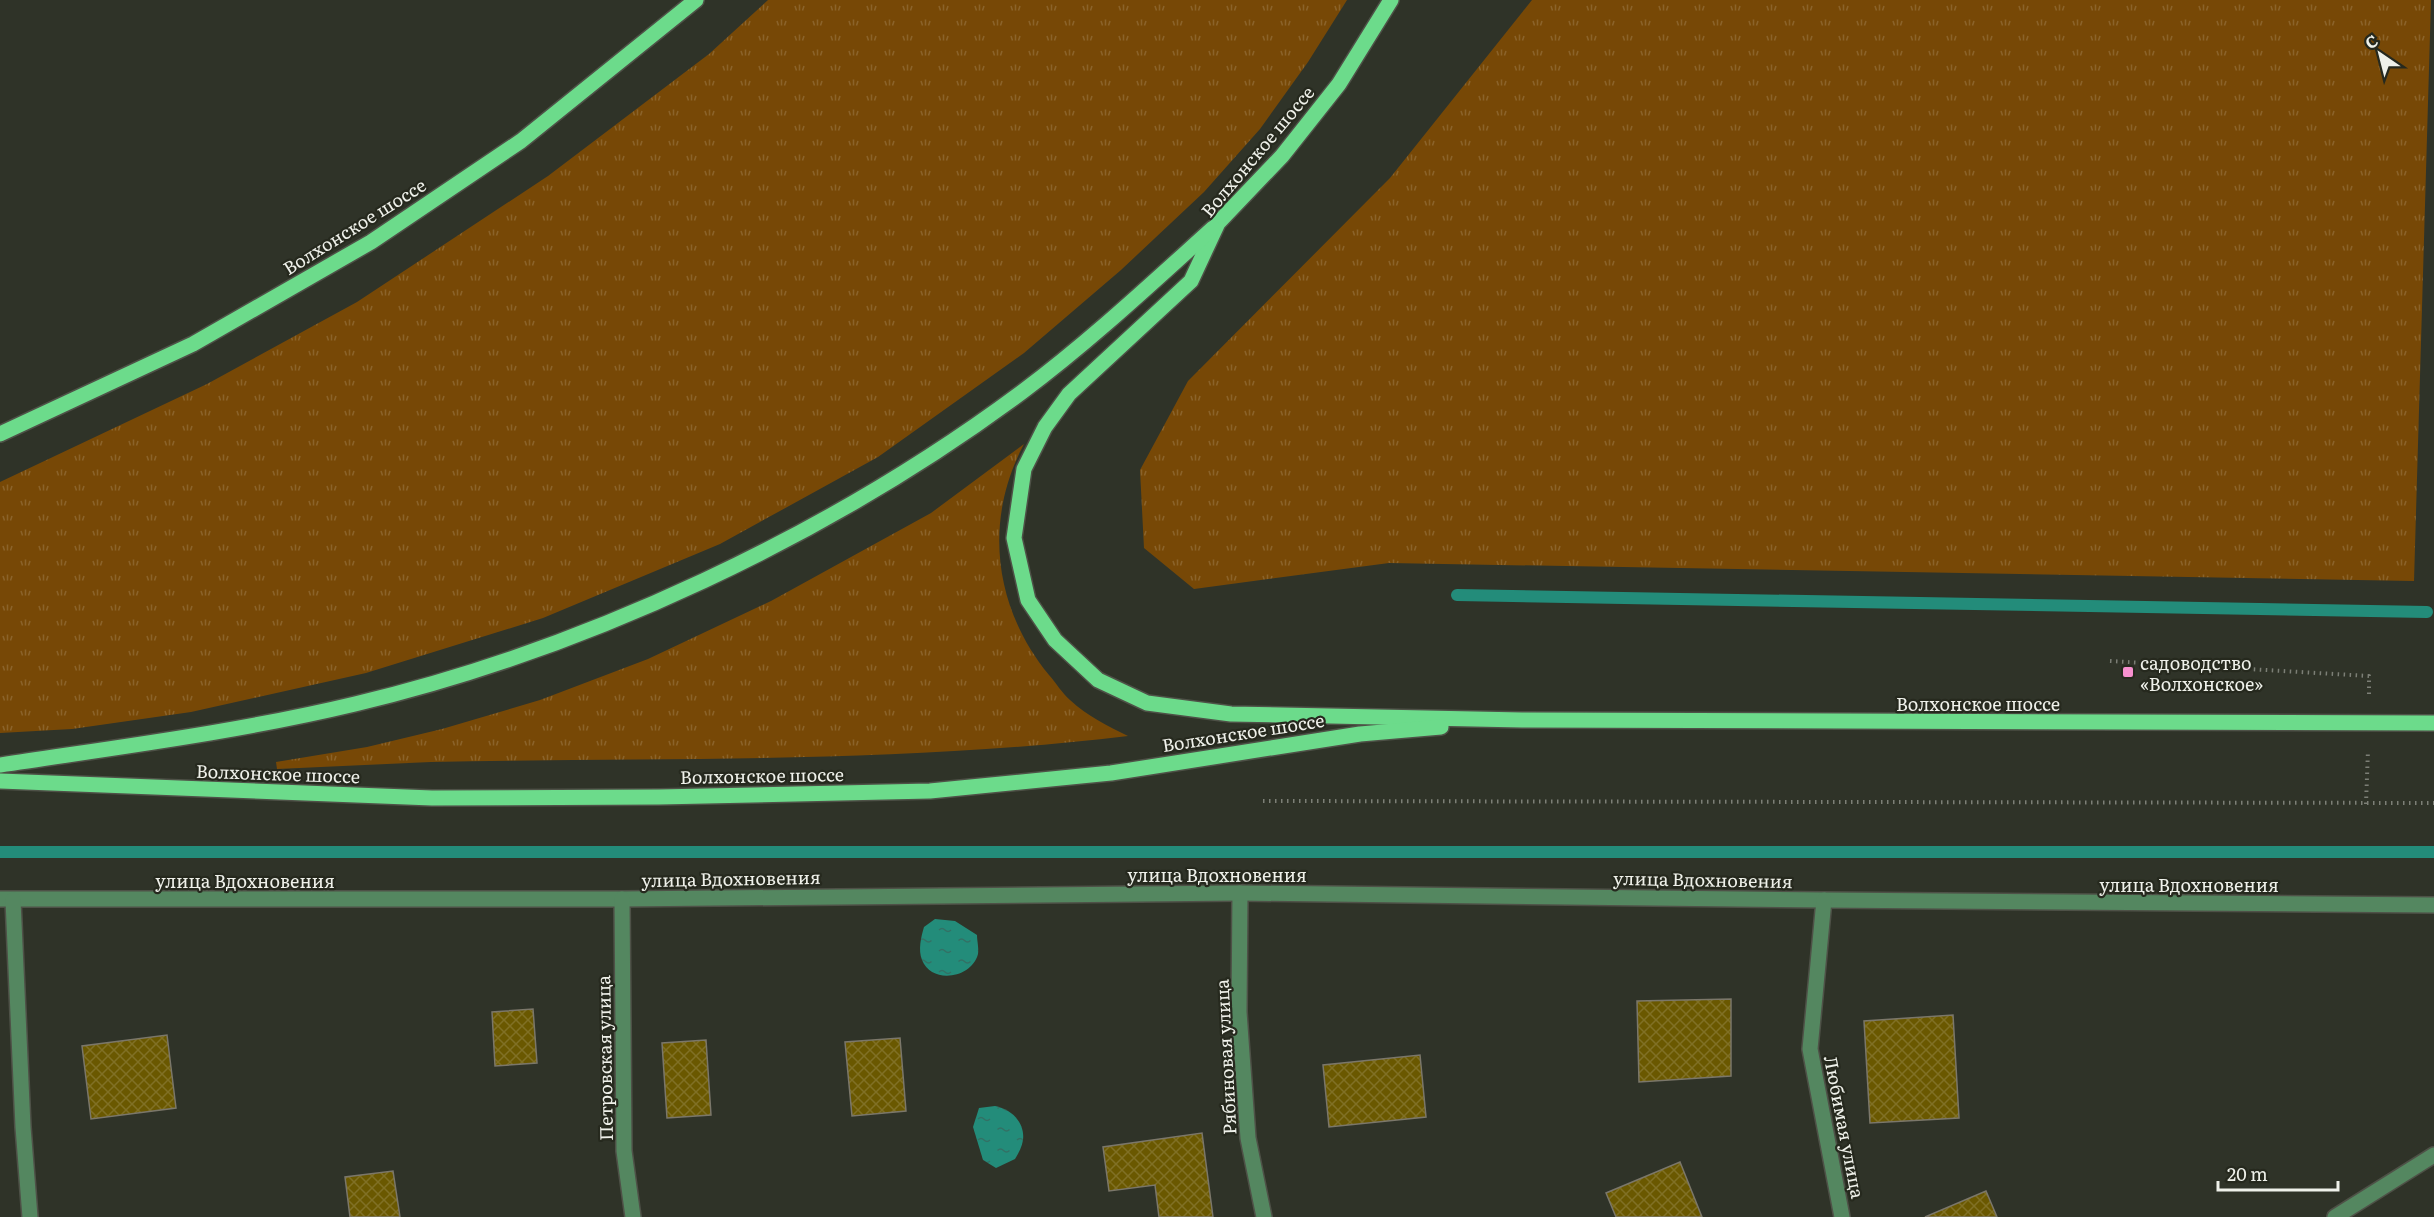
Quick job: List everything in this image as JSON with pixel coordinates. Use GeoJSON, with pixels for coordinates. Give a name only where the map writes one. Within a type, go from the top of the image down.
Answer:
{"type":"FeatureCollection","features":[{"type":"Feature","properties":{"kind":"main road","name":"Волхонское шоссе"},"geometry":{"type":"LineString","coordinates":[[0,434],[193,344],[371,242],[521,141],[696,0]]}},
{"type":"Feature","properties":{"kind":"main road","name":"Волхонское шоссе"},"geometry":{"type":"LineString","coordinates":[[1391,0],[1339,84],[1282,156],[1218,223],[1191,281],[1069,394],[1046,427],[1024,469],[1014,538],[1028,600],[1055,639],[1098,680],[1147,704],[1230,714],[1522,720],[2434,723]]}},
{"type":"Feature","properties":{"kind":"main road"},"geometry":{"type":"LineString","coordinates":[[0,765],[238,729],[356,704],[483,668],[575,635],[704,582],[830,515],[928,457],[1023,391],[1112,319],[1218,223]]}},
{"type":"Feature","properties":{"kind":"main road","name":"Волхонское шоссе"},"geometry":{"type":"LineString","coordinates":[[0,781],[432,798],[658,797],[930,791],[1111,773],[1360,734],[1522,720]]}},
{"type":"Feature","properties":{"kind":"street","name":"улица Вдохновения"},"geometry":{"type":"LineString","coordinates":[[7,899],[622,899],[1239,893],[2434,905]]}},
{"type":"Feature","properties":{"kind":"street","name":"Рябиновая улица"},"geometry":{"type":"LineString","coordinates":[[1239,893],[1239,1012],[1248,1138],[1264,1217]]}},
{"type":"Feature","properties":{"kind":"street"},"geometry":{"type":"LineString","coordinates":[[7,899],[30,1217]]}},
{"type":"Feature","properties":{"kind":"street","name":"Петровская улица"},"geometry":{"type":"LineString","coordinates":[[622,899],[624,1151],[633,1217]]}},
{"type":"Feature","properties":{"kind":"street","name":"Любимая улица"},"geometry":{"type":"LineString","coordinates":[[1824,900],[1810,1049],[1842,1217]]}},
{"type":"Feature","properties":{"kind":"street"},"geometry":{"type":"LineString","coordinates":[[2335,1217],[2434,1155]]}},
{"type":"Feature","properties":{"kind":"path"},"geometry":{"type":"LineString","coordinates":[[1263,801],[2434,803]]}},
{"type":"Feature","properties":{"kind":"green space"},"geometry":{"type":"Polygon","coordinates":[[[768,0],[1347,0],[1308,62],[1260,129],[1204,192],[1121,270],[1024,353],[878,457],[720,544],[543,618],[366,673],[191,712],[72,729],[0,733],[0,482],[207,384],[357,302],[548,176],[709,54],[768,0]]]}},
{"type":"Feature","properties":{"kind":"green space"},"geometry":{"type":"Polygon","coordinates":[[[1532,0],[2431,0],[2414,581],[1389,563],[1194,589],[1144,548],[1140,470],[1188,381],[1390,178],[1532,0]]]}},
{"type":"Feature","properties":{"kind":"green space"},"geometry":{"type":"Polygon","coordinates":[[[1024,444],[1011,473],[1003,503],[999,533],[1000,563],[1006,593],[1016,621],[1030,649],[1067,697],[1091,716],[1128,736],[1041,745],[867,755],[431,762],[277,769],[276,762],[367,747],[442,729],[540,700],[648,659],[771,601],[931,513],[1024,444]]]}},
{"type":"Feature","properties":{"kind":"water"},"geometry":{"type":"Polygon","coordinates":[[[935,919],[955,921],[977,935],[978,954],[968,969],[952,975],[943,975],[927,968],[921,956],[921,939],[924,927],[935,919]]]}},
{"type":"Feature","properties":{"kind":"water"},"geometry":{"type":"Polygon","coordinates":[[[995,1106],[1016,1117],[1023,1133],[1022,1145],[1015,1159],[996,1168],[983,1160],[973,1127],[979,1108],[995,1106]]]}},
{"type":"Feature","properties":{"kind":"building"},"geometry":{"type":"Polygon","coordinates":[[[1731,999],[1731,1076],[1639,1082],[1637,1001],[1731,999]]]}},
{"type":"Feature","properties":{"kind":"building"},"geometry":{"type":"Polygon","coordinates":[[[533,1009],[537,1063],[495,1066],[492,1012],[533,1009]]]}},
{"type":"Feature","properties":{"kind":"building"},"geometry":{"type":"Polygon","coordinates":[[[1953,1015],[1959,1118],[1870,1123],[1864,1021],[1953,1015]]]}},
{"type":"Feature","properties":{"kind":"building"},"geometry":{"type":"Polygon","coordinates":[[[167,1035],[176,1108],[91,1119],[82,1046],[167,1035]]]}},
{"type":"Feature","properties":{"kind":"building"},"geometry":{"type":"Polygon","coordinates":[[[900,1038],[906,1111],[852,1116],[845,1042],[900,1038]]]}},
{"type":"Feature","properties":{"kind":"building"},"geometry":{"type":"Polygon","coordinates":[[[706,1040],[711,1115],[667,1118],[662,1043],[706,1040]]]}},
{"type":"Feature","properties":{"kind":"building"},"geometry":{"type":"Polygon","coordinates":[[[1420,1055],[1426,1117],[1329,1127],[1323,1065],[1420,1055]]]}},
{"type":"Feature","properties":{"kind":"building"},"geometry":{"type":"Polygon","coordinates":[[[1202,1133],[1213,1217],[1159,1217],[1155,1185],[1109,1191],[1103,1147],[1202,1133]]]}},
{"type":"Feature","properties":{"kind":"building"},"geometry":{"type":"Polygon","coordinates":[[[1680,1162],[1702,1217],[1616,1217],[1606,1193],[1680,1162]]]}},
{"type":"Feature","properties":{"kind":"building"},"geometry":{"type":"Polygon","coordinates":[[[393,1171],[400,1217],[350,1217],[345,1177],[393,1171]]]}},
{"type":"Feature","properties":{"kind":"building"},"geometry":{"type":"Polygon","coordinates":[[[1986,1191],[1997,1217],[1925,1217],[1986,1191]]]}},
{"type":"Feature","properties":{"kind":"waterway"},"geometry":{"type":"LineString","coordinates":[[1457,595],[2427,612]]}},
{"type":"Feature","properties":{"kind":"waterway"},"geometry":{"type":"LineString","coordinates":[[0,852],[2434,852]]}},
{"type":"Feature","properties":{"kind":"place","name":"садоводство «Волхонское»"},"geometry":{"type":"Point","coordinates":[2128,672]}}]}
